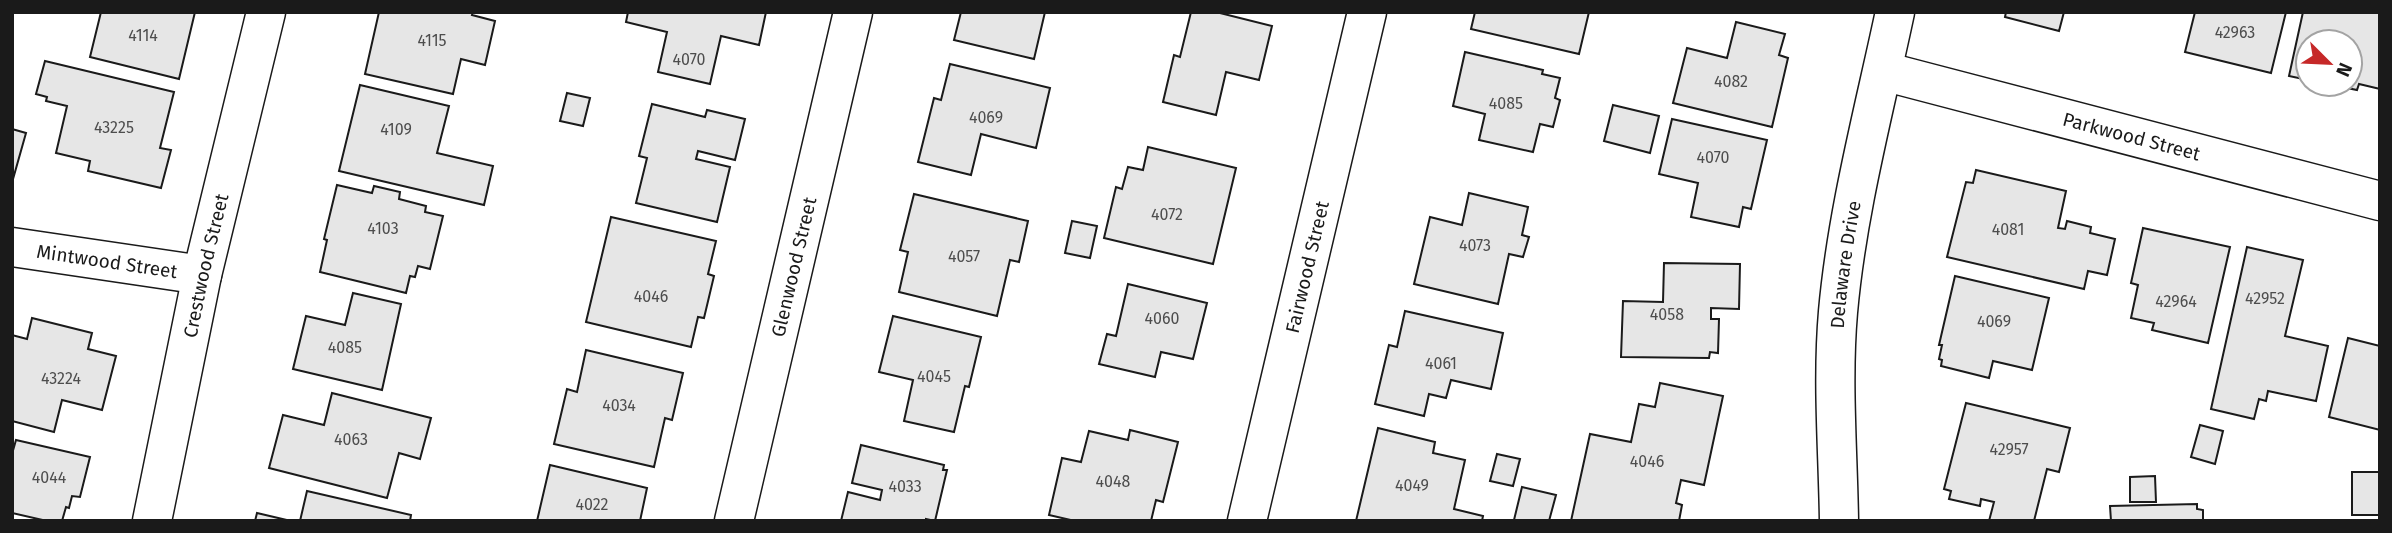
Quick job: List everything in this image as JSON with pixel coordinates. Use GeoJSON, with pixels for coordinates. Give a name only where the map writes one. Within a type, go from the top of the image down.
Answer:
{"type":"FeatureCollection","features":[{"type":"Feature","properties":{"kind":"street","name":"Crestwood Street"},"geometry":{"type":"LineString","coordinates":[[152,521],[202,275],[266,12]]}},
{"type":"Feature","properties":{"kind":"street","name":"Glenwood Street"},"geometry":{"type":"LineString","coordinates":[[734,521],[853,12]]}},
{"type":"Feature","properties":{"kind":"street","name":"Fairwood Street"},"geometry":{"type":"LineString","coordinates":[[1247,521],[1367,12]]}},
{"type":"Feature","properties":{"kind":"street","name":"Delaware Drive"},"geometry":{"type":"LineString","coordinates":[[1839,521],[1836,381],[1838,314],[1846,243],[1895,12]]}},
{"type":"Feature","properties":{"kind":"street","name":"Parkwood Street"},"geometry":{"type":"LineString","coordinates":[[1883,71],[2380,201]]}},
{"type":"Feature","properties":{"kind":"street","name":"Mintwood Street"},"geometry":{"type":"LineString","coordinates":[[12,247],[202,275]]}},
{"type":"Feature","properties":{"kind":"building"},"geometry":{"type":"Polygon","coordinates":[[[101,12],[195,12],[179,79],[90,57],[101,12]]]}},
{"type":"Feature","properties":{"kind":"building"},"geometry":{"type":"Polygon","coordinates":[[[379,12],[473,12],[472,15],[495,21],[485,65],[461,59],[453,94],[365,74],[379,12]]]}},
{"type":"Feature","properties":{"kind":"building"},"geometry":{"type":"Polygon","coordinates":[[[628,12],[766,12],[759,45],[721,36],[710,84],[658,72],[667,32],[626,22],[628,12]]]}},
{"type":"Feature","properties":{"kind":"building"},"geometry":{"type":"Polygon","coordinates":[[[961,12],[1045,12],[1034,59],[954,40],[961,12]]]}},
{"type":"Feature","properties":{"kind":"building"},"geometry":{"type":"Polygon","coordinates":[[[1191,12],[1216,12],[1272,26],[1259,80],[1226,72],[1216,115],[1163,102],[1174,55],[1180,57],[1191,12]]]}},
{"type":"Feature","properties":{"kind":"building"},"geometry":{"type":"Polygon","coordinates":[[[1475,12],[1589,12],[1579,54],[1471,29],[1475,12]]]}},
{"type":"Feature","properties":{"kind":"building"},"geometry":{"type":"Polygon","coordinates":[[[2006,12],[2064,12],[2059,31],[2005,17],[2006,12]]]}},
{"type":"Feature","properties":{"kind":"building"},"geometry":{"type":"Polygon","coordinates":[[[2195,12],[2286,12],[2271,73],[2185,52],[2195,12]]]}},
{"type":"Feature","properties":{"kind":"building"},"geometry":{"type":"Polygon","coordinates":[[[2303,12],[2380,12],[2380,89],[2364,85],[2364,28],[2300,28],[2303,12]]]}},
{"type":"Feature","properties":{"kind":"building"},"geometry":{"type":"Polygon","coordinates":[[[1736,22],[1785,34],[1779,55],[1788,58],[1772,127],[1673,103],[1687,48],[1727,58],[1736,22]]]}},
{"type":"Feature","properties":{"kind":"building"},"geometry":{"type":"Polygon","coordinates":[[[1465,52],[1543,70],[1542,74],[1560,78],[1555,98],[1560,100],[1553,127],[1540,124],[1533,152],[1479,140],[1485,114],[1453,106],[1465,52]]]}},
{"type":"Feature","properties":{"kind":"building"},"geometry":{"type":"Polygon","coordinates":[[[2294,53],[2294,77],[2289,76],[2294,53]]]}},
{"type":"Feature","properties":{"kind":"building"},"geometry":{"type":"Polygon","coordinates":[[[45,61],[174,92],[160,148],[171,150],[161,188],[88,171],[90,161],[56,153],[67,106],[46,101],[47,97],[36,94],[45,61]]]}},
{"type":"Feature","properties":{"kind":"building"},"geometry":{"type":"Polygon","coordinates":[[[950,64],[1050,88],[1036,148],[981,134],[971,175],[918,162],[934,98],[941,100],[950,64]]]}},
{"type":"Feature","properties":{"kind":"building"},"geometry":{"type":"Polygon","coordinates":[[[360,85],[449,106],[437,153],[493,166],[484,205],[339,171],[360,85]]]}},
{"type":"Feature","properties":{"kind":"building"},"geometry":{"type":"Polygon","coordinates":[[[567,93],[590,98],[583,126],[560,121],[567,93]]]}},
{"type":"Feature","properties":{"kind":"building"},"geometry":{"type":"Polygon","coordinates":[[[652,104],[705,117],[707,110],[745,119],[735,160],[698,151],[696,159],[730,167],[717,222],[636,203],[647,158],[639,156],[652,104]]]}},
{"type":"Feature","properties":{"kind":"building"},"geometry":{"type":"Polygon","coordinates":[[[1613,105],[1659,116],[1650,153],[1604,141],[1613,105]]]}},
{"type":"Feature","properties":{"kind":"building"},"geometry":{"type":"Polygon","coordinates":[[[1672,119],[1767,140],[1751,209],[1743,207],[1739,227],[1691,217],[1698,183],[1659,174],[1672,119]]]}},
{"type":"Feature","properties":{"kind":"building"},"geometry":{"type":"Polygon","coordinates":[[[12,129],[26,133],[13,179],[12,178],[12,129]]]}},
{"type":"Feature","properties":{"kind":"building"},"geometry":{"type":"Polygon","coordinates":[[[1148,147],[1236,168],[1213,264],[1104,238],[1116,187],[1122,189],[1128,167],[1143,170],[1148,147]]]}},
{"type":"Feature","properties":{"kind":"building"},"geometry":{"type":"Polygon","coordinates":[[[1976,170],[2066,191],[2058,228],[2065,229],[2067,221],[2091,227],[2090,233],[2115,239],[2107,275],[2088,271],[2084,289],[1947,257],[1966,182],[1973,183],[1976,170]]]}},
{"type":"Feature","properties":{"kind":"building"},"geometry":{"type":"Polygon","coordinates":[[[337,185],[372,193],[374,186],[400,192],[399,199],[426,206],[425,212],[443,216],[430,269],[418,266],[415,277],[410,276],[406,293],[320,272],[327,240],[324,239],[337,185]]]}},
{"type":"Feature","properties":{"kind":"building"},"geometry":{"type":"Polygon","coordinates":[[[1469,193],[1528,207],[1522,235],[1529,237],[1523,257],[1509,254],[1498,304],[1414,284],[1430,217],[1462,225],[1469,193]]]}},
{"type":"Feature","properties":{"kind":"building"},"geometry":{"type":"Polygon","coordinates":[[[914,194],[1028,221],[1019,262],[1010,260],[997,316],[899,292],[908,252],[900,250],[914,194]]]}},
{"type":"Feature","properties":{"kind":"building"},"geometry":{"type":"Polygon","coordinates":[[[611,217],[716,241],[708,274],[714,276],[704,318],[698,317],[691,347],[586,322],[611,217]]]}},
{"type":"Feature","properties":{"kind":"building"},"geometry":{"type":"Polygon","coordinates":[[[1072,221],[1097,226],[1090,258],[1065,253],[1072,221]]]}},
{"type":"Feature","properties":{"kind":"building"},"geometry":{"type":"Polygon","coordinates":[[[2143,228],[2230,247],[2208,343],[2152,330],[2154,323],[2131,318],[2138,285],[2131,283],[2143,228]]]}},
{"type":"Feature","properties":{"kind":"building"},"geometry":{"type":"Polygon","coordinates":[[[2247,247],[2303,260],[2285,336],[2328,346],[2316,401],[2268,391],[2266,401],[2259,399],[2254,419],[2211,409],[2247,247]]]}},
{"type":"Feature","properties":{"kind":"building"},"geometry":{"type":"Polygon","coordinates":[[[1664,263],[1740,264],[1739,309],[1711,308],[1711,319],[1719,319],[1718,353],[1710,352],[1709,358],[1621,357],[1623,301],[1663,302],[1664,263]]]}},
{"type":"Feature","properties":{"kind":"building"},"geometry":{"type":"Polygon","coordinates":[[[1955,276],[2049,298],[2032,370],[1993,361],[1989,378],[1941,366],[1942,360],[1939,359],[1942,345],[1939,345],[1955,276]]]}},
{"type":"Feature","properties":{"kind":"building"},"geometry":{"type":"Polygon","coordinates":[[[1128,284],[1207,303],[1193,359],[1161,352],[1155,377],[1099,364],[1107,334],[1116,336],[1128,284]]]}},
{"type":"Feature","properties":{"kind":"building"},"geometry":{"type":"Polygon","coordinates":[[[353,293],[401,304],[382,390],[293,369],[306,316],[345,325],[353,293]]]}},
{"type":"Feature","properties":{"kind":"building"},"geometry":{"type":"Polygon","coordinates":[[[1405,311],[1503,333],[1491,389],[1451,380],[1446,398],[1429,394],[1424,416],[1375,404],[1389,345],[1397,347],[1405,311]]]}},
{"type":"Feature","properties":{"kind":"building"},"geometry":{"type":"Polygon","coordinates":[[[893,316],[981,337],[969,387],[965,386],[954,432],[904,421],[913,380],[879,372],[893,316]]]}},
{"type":"Feature","properties":{"kind":"building"},"geometry":{"type":"Polygon","coordinates":[[[32,318],[92,333],[88,349],[116,356],[102,410],[62,400],[54,432],[12,421],[12,335],[27,339],[32,318]]]}},
{"type":"Feature","properties":{"kind":"building"},"geometry":{"type":"Polygon","coordinates":[[[2348,338],[2380,346],[2380,430],[2329,417],[2348,338]]]}},
{"type":"Feature","properties":{"kind":"building"},"geometry":{"type":"Polygon","coordinates":[[[586,350],[683,373],[672,420],[665,418],[654,467],[554,444],[567,389],[577,392],[586,350]]]}},
{"type":"Feature","properties":{"kind":"building"},"geometry":{"type":"Polygon","coordinates":[[[1660,383],[1723,396],[1704,485],[1681,480],[1676,503],[1682,505],[1679,521],[1571,521],[1590,434],[1631,442],[1639,404],[1655,407],[1660,383]]]}},
{"type":"Feature","properties":{"kind":"building"},"geometry":{"type":"Polygon","coordinates":[[[332,393],[431,418],[420,459],[399,453],[387,498],[269,468],[283,415],[324,425],[332,393]]]}},
{"type":"Feature","properties":{"kind":"building"},"geometry":{"type":"Polygon","coordinates":[[[1966,403],[2070,428],[2059,472],[2047,469],[2034,521],[1989,521],[1994,502],[1981,499],[1980,506],[1949,499],[1951,491],[1944,489],[1966,403]]]}},
{"type":"Feature","properties":{"kind":"building"},"geometry":{"type":"Polygon","coordinates":[[[2200,425],[2223,431],[2215,464],[2191,457],[2200,425]]]}},
{"type":"Feature","properties":{"kind":"building"},"geometry":{"type":"Polygon","coordinates":[[[1378,428],[1435,442],[1433,453],[1465,460],[1454,509],[1483,516],[1482,521],[1356,521],[1378,428]]]}},
{"type":"Feature","properties":{"kind":"building"},"geometry":{"type":"Polygon","coordinates":[[[1130,430],[1178,442],[1163,502],[1156,500],[1151,521],[1075,521],[1049,515],[1062,458],[1081,462],[1089,431],[1128,440],[1130,430]]]}},
{"type":"Feature","properties":{"kind":"building"},"geometry":{"type":"Polygon","coordinates":[[[16,440],[90,457],[80,497],[72,496],[62,521],[47,521],[12,513],[12,454],[16,440]]]}},
{"type":"Feature","properties":{"kind":"building"},"geometry":{"type":"Polygon","coordinates":[[[861,445],[944,465],[943,470],[947,470],[935,521],[841,521],[848,492],[880,500],[882,490],[852,483],[861,445]]]}},
{"type":"Feature","properties":{"kind":"building"},"geometry":{"type":"Polygon","coordinates":[[[1497,454],[1520,459],[1513,486],[1490,481],[1497,454]]]}},
{"type":"Feature","properties":{"kind":"building"},"geometry":{"type":"Polygon","coordinates":[[[550,465],[647,488],[640,521],[537,521],[550,465]]]}},
{"type":"Feature","properties":{"kind":"building"},"geometry":{"type":"Polygon","coordinates":[[[2352,472],[2380,472],[2380,515],[2352,515],[2352,472]]]}},
{"type":"Feature","properties":{"kind":"building"},"geometry":{"type":"Polygon","coordinates":[[[2155,476],[2156,502],[2130,502],[2130,477],[2155,476]]]}},
{"type":"Feature","properties":{"kind":"building"},"geometry":{"type":"Polygon","coordinates":[[[1522,487],[1556,495],[1549,521],[1514,520],[1522,487]]]}},
{"type":"Feature","properties":{"kind":"building"},"geometry":{"type":"Polygon","coordinates":[[[307,491],[411,515],[410,521],[300,521],[307,491]]]}},
{"type":"Feature","properties":{"kind":"building"},"geometry":{"type":"Polygon","coordinates":[[[2197,504],[2197,509],[2203,510],[2203,521],[2111,521],[2110,506],[2197,504]]]}},
{"type":"Feature","properties":{"kind":"building"},"geometry":{"type":"Polygon","coordinates":[[[257,513],[291,521],[255,521],[257,513]]]}}]}
